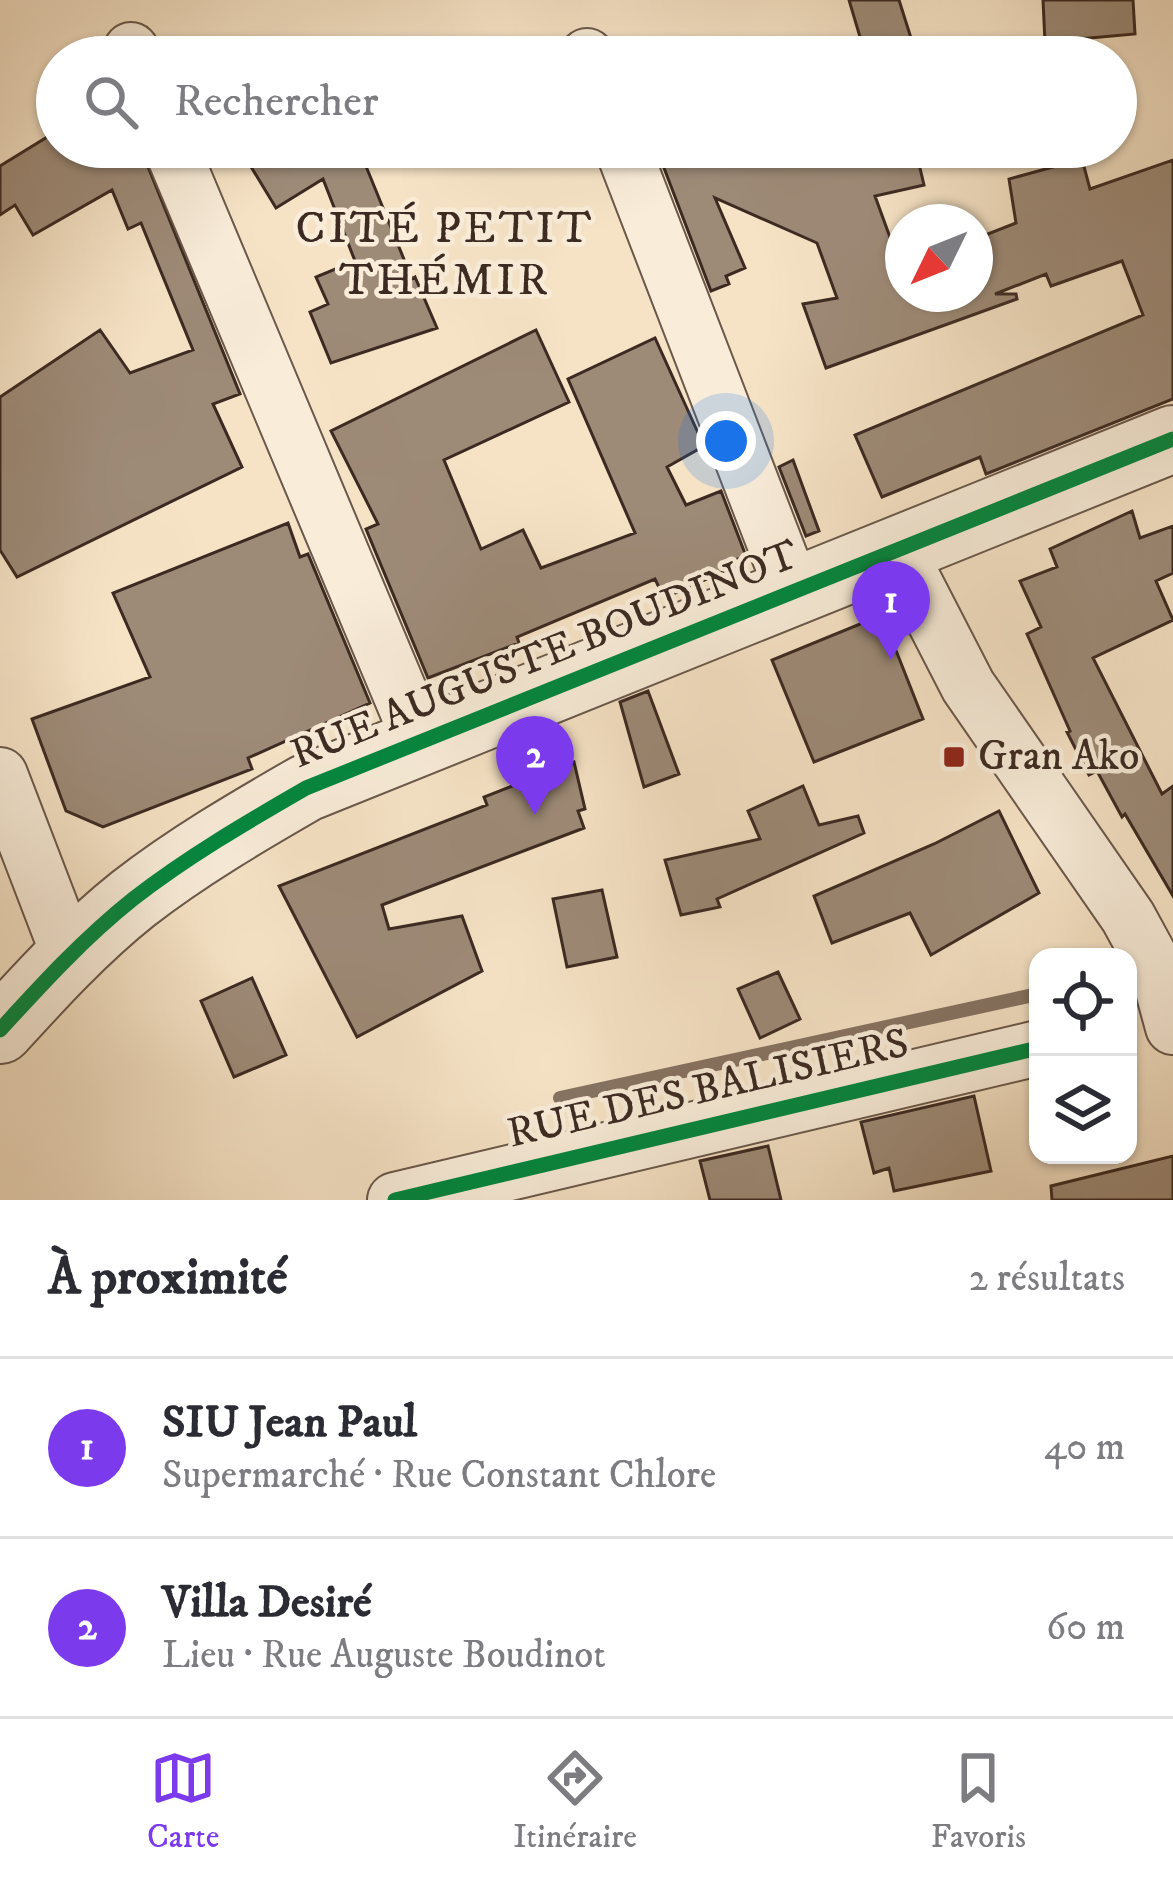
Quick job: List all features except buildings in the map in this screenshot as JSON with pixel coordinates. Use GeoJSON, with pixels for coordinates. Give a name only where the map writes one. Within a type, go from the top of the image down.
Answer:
{"type":"FeatureCollection","features":[{"type":"Feature","properties":{"kind":"street"},"geometry":{"type":"LineString","coordinates":[[180,168],[421,743]]}},
{"type":"Feature","properties":{"kind":"street"},"geometry":{"type":"LineString","coordinates":[[630,168],[793,591]]}},
{"type":"Feature","properties":{"kind":"street","name":"RUE AUGUSTE BOUDINOT"},"geometry":{"type":"LineString","coordinates":[[0,1030],[69,955],[134,899],[221,837],[306,788],[1173,439]]}},
{"type":"Feature","properties":{"kind":"street"},"geometry":{"type":"LineString","coordinates":[[899,552],[968,686],[1128,916],[1161,1002]]}},
{"type":"Feature","properties":{"kind":"street"},"geometry":{"type":"LineString","coordinates":[[0,775],[69,955]]}},
{"type":"Feature","properties":{"kind":"street","name":"RUE DES BALISIERS"},"geometry":{"type":"LineString","coordinates":[[395,1200],[1029,1050]]}},
{"type":"Feature","properties":{"kind":"waterway"},"geometry":{"type":"LineString","coordinates":[[560,1098],[1029,996]]}},
{"type":"Feature","properties":{"kind":"cycle path"},"geometry":{"type":"LineString","coordinates":[[0,1030],[80,945],[133,899],[196,854],[306,788],[1173,439]]}},
{"type":"Feature","properties":{"kind":"cycle path"},"geometry":{"type":"LineString","coordinates":[[395,1200],[1029,1050]]}},
{"type":"Feature","properties":{"kind":"place","name":"SIU Jean Paul"},"geometry":{"type":"Point","coordinates":[891,660]}},
{"type":"Feature","properties":{"kind":"place","name":"Gran Ako"},"geometry":{"type":"Point","coordinates":[954,757]}},
{"type":"Feature","properties":{"kind":"place","name":"Villa Desiré"},"geometry":{"type":"Point","coordinates":[535,815]}},
{"type":"Feature","properties":{"kind":"district","name":"CITÉ PETIT THÉMIR"},"geometry":{"type":"Point","coordinates":[445,255]}}]}
